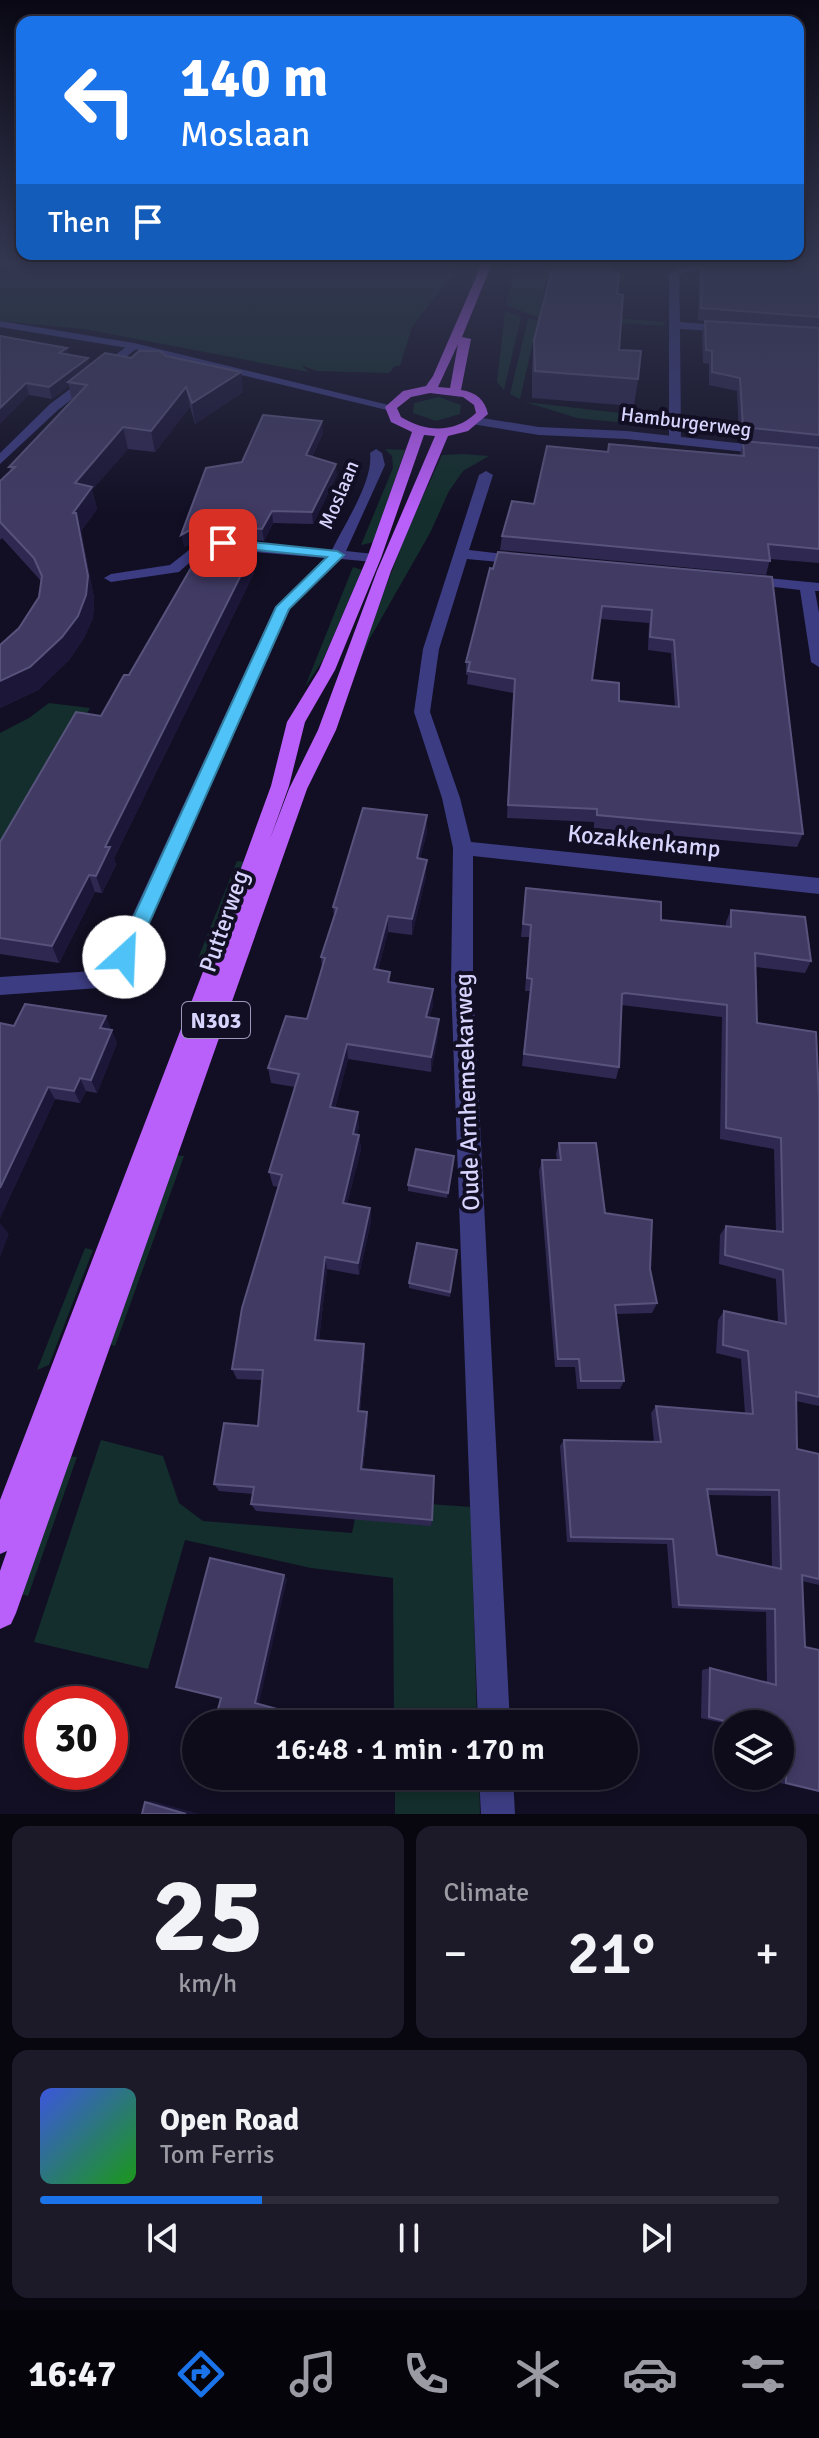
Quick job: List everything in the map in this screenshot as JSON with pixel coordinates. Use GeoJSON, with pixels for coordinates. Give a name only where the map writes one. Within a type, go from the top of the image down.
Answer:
{"type":"FeatureCollection","features":[{"type":"Feature","properties":{"kind":"main road"},"geometry":{"type":"LineString","coordinates":[[430,389],[451,346]]}},
{"type":"Feature","properties":{"kind":"main road"},"geometry":{"type":"LineString","coordinates":[[455,391],[463,346]]}},
{"type":"Feature","properties":{"kind":"main road"},"geometry":{"type":"LineString","coordinates":[[430,389],[455,391],[475,399],[479,416],[443,432],[419,430],[395,419],[395,403],[430,389]]}},
{"type":"Feature","properties":{"kind":"main road","name":"Putterweg"},"geometry":{"type":"LineString","coordinates":[[0,1539],[219,956],[280,786],[296,722],[327,670],[374,558],[419,430]]}},
{"type":"Feature","properties":{"kind":"main road","name":"Putterweg"},"geometry":{"type":"LineString","coordinates":[[0,1613],[298,789],[327,730],[378,586],[443,432]]}},
{"type":"Feature","properties":{"kind":"street"},"geometry":{"type":"LineString","coordinates":[[0,460],[54,407],[134,346],[292,383],[395,403]]}},
{"type":"Feature","properties":{"kind":"street"},"geometry":{"type":"LineString","coordinates":[[674,346],[675,440]]}},
{"type":"Feature","properties":{"kind":"street","name":"Hamburgerweg"},"geometry":{"type":"LineString","coordinates":[[479,416],[539,431],[675,440],[819,456]]}},
{"type":"Feature","properties":{"kind":"street","name":"Moslaan"},"geometry":{"type":"LineString","coordinates":[[0,986],[99,979],[124,957],[283,607],[337,555],[373,479],[378,465],[376,453]]}},
{"type":"Feature","properties":{"kind":"street","name":"Oude Arnhemsekarweg"},"geometry":{"type":"LineString","coordinates":[[486,475],[431,649],[422,712],[451,798],[463,848],[462,983],[493,1710]]}},
{"type":"Feature","properties":{"kind":"street","name":"Moslaan"},"geometry":{"type":"LineString","coordinates":[[111,578],[174,569],[203,543],[374,558]]}},
{"type":"Feature","properties":{"kind":"street"},"geometry":{"type":"LineString","coordinates":[[463,554],[541,561]]}},
{"type":"Feature","properties":{"kind":"street"},"geometry":{"type":"LineString","coordinates":[[729,579],[813,586],[819,662]]}},
{"type":"Feature","properties":{"kind":"street","name":"Kozakkenkamp"},"geometry":{"type":"LineString","coordinates":[[463,848],[819,886]]}},
{"type":"Feature","properties":{"kind":"street"},"geometry":{"type":"LineString","coordinates":[[497,1790],[498,1814]]}},
{"type":"Feature","properties":{"kind":"green space"},"geometry":{"type":"Polygon","coordinates":[[[171,346],[406,346],[400,366],[395,366],[389,373],[317,371],[301,365],[309,372],[171,346]]]}},
{"type":"Feature","properties":{"kind":"green space"},"geometry":{"type":"Polygon","coordinates":[[[501,346],[514,346],[504,390],[497,382],[501,346]]]}},
{"type":"Feature","properties":{"kind":"green space"},"geometry":{"type":"Polygon","coordinates":[[[522,346],[532,346],[520,399],[510,394],[522,346]]]}},
{"type":"Feature","properties":{"kind":"green space"},"geometry":{"type":"Polygon","coordinates":[[[439,397],[461,405],[460,414],[436,421],[413,413],[414,403],[439,397]]]}},
{"type":"Feature","properties":{"kind":"green space"},"geometry":{"type":"Polygon","coordinates":[[[525,402],[655,417],[655,426],[577,418],[525,402]]]}},
{"type":"Feature","properties":{"kind":"green space"},"geometry":{"type":"Polygon","coordinates":[[[385,449],[405,450],[374,542],[361,545],[393,468],[392,456],[385,449]]]}},
{"type":"Feature","properties":{"kind":"green space"},"geometry":{"type":"Polygon","coordinates":[[[442,455],[489,456],[463,471],[449,491],[430,533],[369,640],[341,705],[407,531],[442,455]]]}},
{"type":"Feature","properties":{"kind":"green space"},"geometry":{"type":"Polygon","coordinates":[[[353,567],[362,570],[323,660],[305,687],[353,567]]]}},
{"type":"Feature","properties":{"kind":"green space"},"geometry":{"type":"Polygon","coordinates":[[[49,703],[90,708],[0,860],[0,733],[49,703]]]}},
{"type":"Feature","properties":{"kind":"green space"},"geometry":{"type":"Polygon","coordinates":[[[237,861],[244,862],[202,967],[195,966],[237,861]]]}},
{"type":"Feature","properties":{"kind":"green space"},"geometry":{"type":"Polygon","coordinates":[[[174,1155],[184,1156],[115,1346],[106,1343],[174,1155]]]}},
{"type":"Feature","properties":{"kind":"green space"},"geometry":{"type":"Polygon","coordinates":[[[85,1248],[93,1250],[49,1365],[37,1370],[85,1248]]]}},
{"type":"Feature","properties":{"kind":"green space"},"geometry":{"type":"Polygon","coordinates":[[[101,1440],[163,1456],[179,1503],[203,1521],[352,1533],[359,1499],[471,1507],[477,1710],[394,1710],[393,1578],[311,1568],[185,1540],[148,1669],[34,1642],[101,1440]]]}},
{"type":"Feature","properties":{"kind":"green space"},"geometry":{"type":"Polygon","coordinates":[[[66,1456],[77,1457],[28,1596],[18,1593],[66,1456]]]}},
{"type":"Feature","properties":{"kind":"green space"},"geometry":{"type":"Polygon","coordinates":[[[395,1790],[479,1790],[480,1814],[395,1814],[395,1790]]]}},
{"type":"Feature","properties":{"kind":"building"},"geometry":{"type":"Polygon","coordinates":[[[0,346],[54,346],[67,348],[59,353],[88,358],[49,387],[26,383],[0,408],[0,346]]]}},
{"type":"Feature","properties":{"kind":"building"},"geometry":{"type":"Polygon","coordinates":[[[534,346],[619,346],[619,350],[641,351],[638,379],[535,371],[534,346]]]}},
{"type":"Feature","properties":{"kind":"building"},"geometry":{"type":"Polygon","coordinates":[[[706,346],[819,346],[819,435],[743,427],[740,378],[712,372],[712,351],[706,350],[706,346]]]}},
{"type":"Feature","properties":{"kind":"building"},"geometry":{"type":"Polygon","coordinates":[[[139,351],[160,351],[166,356],[241,372],[192,403],[186,387],[151,431],[123,427],[75,483],[92,487],[73,513],[76,513],[88,576],[86,595],[78,616],[62,637],[30,667],[0,681],[0,645],[19,628],[39,597],[42,576],[34,558],[0,522],[0,481],[15,467],[9,467],[87,385],[68,382],[105,353],[131,358],[139,351]]]}},
{"type":"Feature","properties":{"kind":"building"},"geometry":{"type":"Polygon","coordinates":[[[263,415],[322,421],[306,455],[336,464],[312,512],[272,511],[262,529],[201,524],[181,535],[206,468],[242,462],[263,415]]]}},
{"type":"Feature","properties":{"kind":"building"},"geometry":{"type":"Polygon","coordinates":[[[743,441],[819,448],[819,549],[768,544],[770,561],[502,536],[512,501],[534,504],[547,446],[608,452],[609,444],[744,456],[743,441]]]}},
{"type":"Feature","properties":{"kind":"building"},"geometry":{"type":"Polygon","coordinates":[[[205,534],[254,538],[245,555],[251,555],[105,847],[110,847],[96,876],[89,875],[52,946],[0,938],[0,842],[76,712],[101,716],[124,675],[129,675],[206,542],[201,541],[205,534]]]}},
{"type":"Feature","properties":{"kind":"building"},"geometry":{"type":"Polygon","coordinates":[[[498,552],[772,577],[803,834],[597,815],[597,809],[508,805],[515,679],[468,671],[470,662],[466,662],[490,568],[493,569],[498,552]],[[602,606],[592,680],[619,683],[619,701],[679,707],[674,640],[650,637],[652,610],[602,606]]]}},
{"type":"Feature","properties":{"kind":"building"},"geometry":{"type":"Polygon","coordinates":[[[363,808],[427,815],[417,858],[427,860],[412,919],[388,916],[374,969],[390,972],[388,982],[433,989],[426,1017],[439,1019],[431,1057],[347,1044],[330,1107],[358,1112],[353,1134],[359,1135],[343,1203],[370,1208],[358,1263],[325,1257],[315,1340],[364,1344],[358,1411],[367,1412],[361,1469],[434,1476],[432,1520],[251,1504],[254,1487],[214,1484],[224,1423],[258,1426],[263,1370],[232,1369],[242,1308],[282,1175],[269,1172],[299,1074],[268,1068],[286,1016],[307,1019],[325,958],[321,957],[337,908],[333,907],[363,808]]]}},
{"type":"Feature","properties":{"kind":"building"},"geometry":{"type":"Polygon","coordinates":[[[526,888],[661,902],[661,920],[731,927],[731,910],[805,917],[811,961],[755,953],[757,1023],[816,1032],[819,1097],[819,1397],[796,1392],[797,1449],[819,1454],[819,1579],[802,1575],[805,1647],[819,1650],[819,1791],[794,1785],[794,1710],[714,1710],[714,1718],[709,1717],[710,1668],[776,1685],[775,1609],[679,1605],[673,1539],[571,1537],[564,1440],[661,1442],[656,1406],[753,1414],[748,1351],[723,1345],[724,1311],[786,1324],[783,1270],[725,1255],[726,1226],[783,1232],[781,1138],[726,1128],[727,1005],[625,993],[622,994],[619,1067],[524,1054],[532,979],[527,978],[531,925],[523,924],[526,888]],[[707,1489],[717,1555],[781,1569],[779,1490],[707,1489]]]}},
{"type":"Feature","properties":{"kind":"building"},"geometry":{"type":"Polygon","coordinates":[[[25,1004],[106,1016],[100,1028],[112,1030],[91,1080],[80,1078],[74,1091],[48,1087],[0,1188],[0,1023],[14,1026],[25,1004]]]}},
{"type":"Feature","properties":{"kind":"building"},"geometry":{"type":"Polygon","coordinates":[[[559,1143],[596,1143],[605,1213],[652,1220],[650,1269],[657,1303],[615,1305],[624,1381],[581,1381],[579,1359],[558,1359],[542,1160],[561,1160],[559,1143]]]}},
{"type":"Feature","properties":{"kind":"building"},"geometry":{"type":"Polygon","coordinates":[[[416,1149],[454,1156],[448,1193],[408,1185],[416,1149]]]}},
{"type":"Feature","properties":{"kind":"building"},"geometry":{"type":"Polygon","coordinates":[[[417,1243],[457,1250],[450,1292],[409,1283],[417,1243]]]}},
{"type":"Feature","properties":{"kind":"building"},"geometry":{"type":"Polygon","coordinates":[[[210,1558],[284,1575],[255,1703],[280,1710],[218,1710],[221,1698],[176,1687],[210,1558]]]}},
{"type":"Feature","properties":{"kind":"building"},"geometry":{"type":"Polygon","coordinates":[[[145,1802],[186,1814],[142,1814],[145,1802]]]}},
{"type":"Feature","properties":{"kind":"route"},"geometry":{"type":"LineString","coordinates":[[124,957],[283,607],[337,555],[223,543]]}}]}
